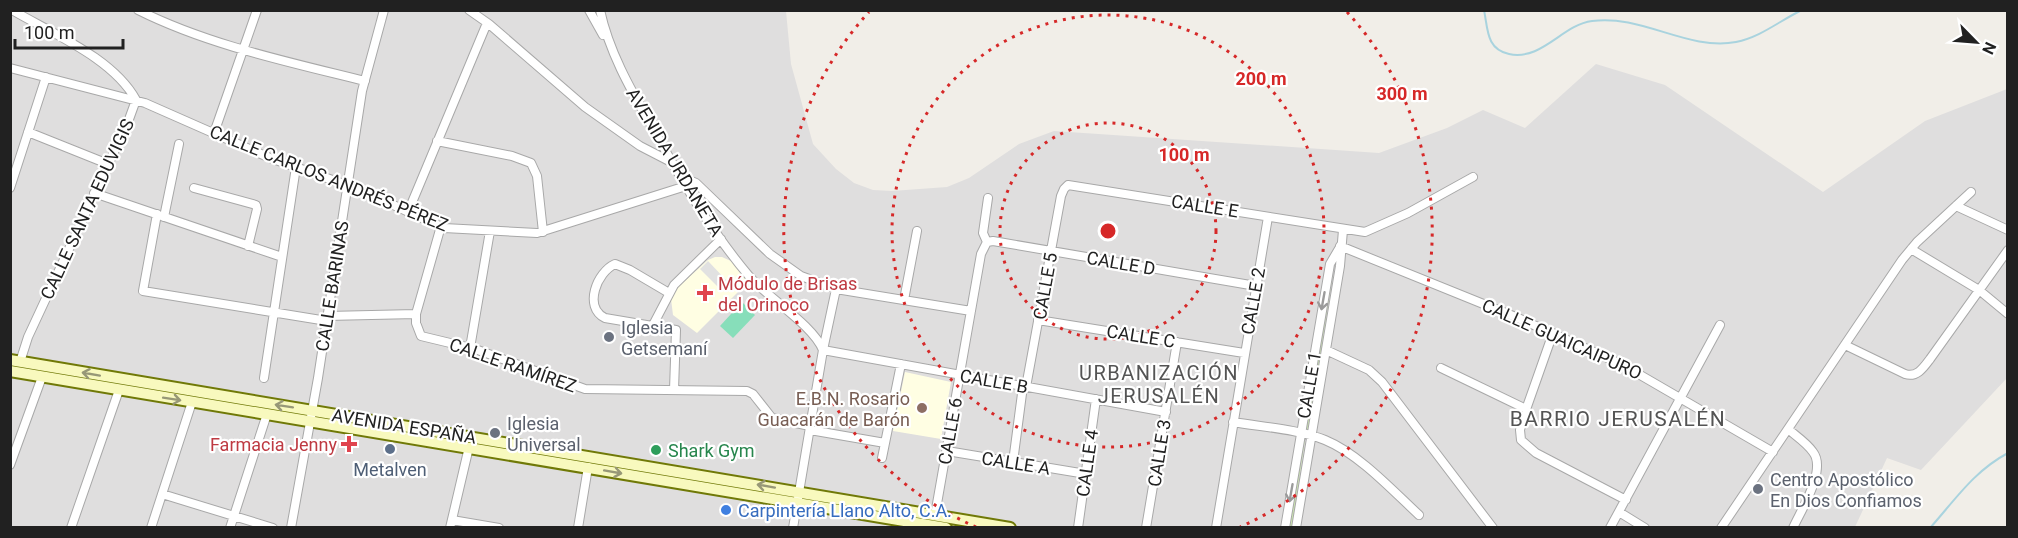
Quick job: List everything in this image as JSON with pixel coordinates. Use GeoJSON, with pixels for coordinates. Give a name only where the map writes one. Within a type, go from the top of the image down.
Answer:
{"type":"FeatureCollection","features":[{"type":"Feature","properties":{"kind":"main road","name":"AVENIDA ESPAÑA"},"geometry":{"type":"LineString","coordinates":[[15,361],[469,447],[588,467],[798,497]]}},
{"type":"Feature","properties":{"kind":"main road","name":"AVENIDA ESPAÑA"},"geometry":{"type":"LineString","coordinates":[[10,371],[267,414],[311,416],[798,497],[933,522],[1010,528]]}},
{"type":"Feature","properties":{"kind":"main road","name":"AVENIDA ESPAÑA"},"geometry":{"type":"LineString","coordinates":[[933,522],[946,528]]}},
{"type":"Feature","properties":{"kind":"street","name":"CALLE SANTA EDUVIGIS"},"geometry":{"type":"LineString","coordinates":[[12,10],[109,68],[124,81],[136,100],[15,361]]}},
{"type":"Feature","properties":{"kind":"street"},"geometry":{"type":"LineString","coordinates":[[138,10],[165,23],[243,49],[364,81]]}},
{"type":"Feature","properties":{"kind":"street"},"geometry":{"type":"LineString","coordinates":[[214,133],[256,10]]}},
{"type":"Feature","properties":{"kind":"street","name":"CALLE BARINAS"},"geometry":{"type":"LineString","coordinates":[[291,528],[327,319],[364,81],[384,10]]}},
{"type":"Feature","properties":{"kind":"street"},"geometry":{"type":"LineString","coordinates":[[469,10],[578,103],[640,146],[672,162]]}},
{"type":"Feature","properties":{"kind":"street"},"geometry":{"type":"LineString","coordinates":[[589,10],[609,45]]}},
{"type":"Feature","properties":{"kind":"street","name":"AVENIDA URDANETA"},"geometry":{"type":"LineString","coordinates":[[600,10],[609,45],[686,186],[749,276],[814,335],[823,350]]}},
{"type":"Feature","properties":{"kind":"street"},"geometry":{"type":"LineString","coordinates":[[408,212],[487,23]]}},
{"type":"Feature","properties":{"kind":"street","name":"CALLE CARLOS ANDRÉS PÉREZ"},"geometry":{"type":"LineString","coordinates":[[10,68],[136,100],[270,159],[347,185],[441,226],[490,231],[543,232],[686,186]]}},
{"type":"Feature","properties":{"kind":"street"},"geometry":{"type":"LineString","coordinates":[[10,188],[46,77]]}},
{"type":"Feature","properties":{"kind":"street"},"geometry":{"type":"LineString","coordinates":[[28,132],[108,164]]}},
{"type":"Feature","properties":{"kind":"street"},"geometry":{"type":"LineString","coordinates":[[437,141],[512,156],[531,163],[537,176],[543,232]]}},
{"type":"Feature","properties":{"kind":"street"},"geometry":{"type":"LineString","coordinates":[[178,144],[143,291],[273,313],[327,319],[416,314],[441,226]]}},
{"type":"Feature","properties":{"kind":"street"},"geometry":{"type":"LineString","coordinates":[[264,378],[296,167]]}},
{"type":"Feature","properties":{"kind":"street"},"geometry":{"type":"LineString","coordinates":[[680,176],[696,183],[783,265],[801,276],[836,289],[970,311]]}},
{"type":"Feature","properties":{"kind":"street","name":"CALLE E"},"geometry":{"type":"LineString","coordinates":[[1066,186],[1074,185],[1359,232],[1370,231],[1473,177]]}},
{"type":"Feature","properties":{"kind":"street","name":"CALLE 5"},"geometry":{"type":"LineString","coordinates":[[1013,462],[1061,196],[1066,186]]}},
{"type":"Feature","properties":{"kind":"street"},"geometry":{"type":"LineString","coordinates":[[194,188],[256,205],[257,210],[248,246]]}},
{"type":"Feature","properties":{"kind":"street"},"geometry":{"type":"LineString","coordinates":[[1721,528],[1902,260],[1971,192]]}},
{"type":"Feature","properties":{"kind":"street"},"geometry":{"type":"LineString","coordinates":[[94,193],[282,257]]}},
{"type":"Feature","properties":{"kind":"street"},"geometry":{"type":"LineString","coordinates":[[987,243],[983,233],[988,198]]}},
{"type":"Feature","properties":{"kind":"street"},"geometry":{"type":"LineString","coordinates":[[1956,206],[2007,230]]}},
{"type":"Feature","properties":{"kind":"street","name":"CALLE 2"},"geometry":{"type":"LineString","coordinates":[[1216,528],[1268,216]]}},
{"type":"Feature","properties":{"kind":"street","name":"CALLE 1"},"geometry":{"type":"LineString","coordinates":[[1296,528],[1340,266],[1343,230]]}},
{"type":"Feature","properties":{"kind":"street"},"geometry":{"type":"LineString","coordinates":[[470,348],[490,231]]}},
{"type":"Feature","properties":{"kind":"street"},"geometry":{"type":"LineString","coordinates":[[904,300],[917,231]]}},
{"type":"Feature","properties":{"kind":"street"},"geometry":{"type":"LineString","coordinates":[[652,325],[669,292],[721,239]]}},
{"type":"Feature","properties":{"kind":"street","name":"CALLE D"},"geometry":{"type":"LineString","coordinates":[[987,243],[993,241],[1256,286]]}},
{"type":"Feature","properties":{"kind":"street","name":"CALLE 6"},"geometry":{"type":"LineString","coordinates":[[933,522],[981,254],[987,243]]}},
{"type":"Feature","properties":{"kind":"street","name":"CALLE 1"},"geometry":{"type":"LineString","coordinates":[[1285,528],[1330,264],[1340,246]]}},
{"type":"Feature","properties":{"kind":"street","name":"CALLE GUAICAIPURO"},"geometry":{"type":"LineString","coordinates":[[1340,246],[1553,333],[1639,372],[1680,400],[1773,452]]}},
{"type":"Feature","properties":{"kind":"street"},"geometry":{"type":"LineString","coordinates":[[1911,249],[1979,290],[2007,314]]}},
{"type":"Feature","properties":{"kind":"street"},"geometry":{"type":"LineString","coordinates":[[1845,345],[1905,374],[1914,375],[1925,365],[2007,250]]}},
{"type":"Feature","properties":{"kind":"street"},"geometry":{"type":"LineString","coordinates":[[669,292],[617,264],[611,266],[600,279],[594,301],[595,309],[600,316],[605,318],[676,330],[674,390]]}},
{"type":"Feature","properties":{"kind":"street"},"geometry":{"type":"LineString","coordinates":[[793,528],[823,350],[836,289]]}},
{"type":"Feature","properties":{"kind":"street","name":"CALLE RAMÍREZ"},"geometry":{"type":"LineString","coordinates":[[416,314],[416,323],[421,336],[470,348],[585,389],[750,391],[770,417],[810,428]]}},
{"type":"Feature","properties":{"kind":"street","name":"CALLE C"},"geometry":{"type":"LineString","coordinates":[[1038,320],[1244,353]]}},
{"type":"Feature","properties":{"kind":"street"},"geometry":{"type":"LineString","coordinates":[[1610,528],[1720,325]]}},
{"type":"Feature","properties":{"kind":"street"},"geometry":{"type":"LineString","coordinates":[[1553,333],[1526,409],[1519,436],[1524,445],[1536,453],[1626,500]]}},
{"type":"Feature","properties":{"kind":"street","name":"CALLE 3"},"geometry":{"type":"LineString","coordinates":[[1146,528],[1177,342]]}},
{"type":"Feature","properties":{"kind":"street","name":"CALLE B"},"geometry":{"type":"LineString","coordinates":[[823,350],[1166,412]]}},
{"type":"Feature","properties":{"kind":"street"},"geometry":{"type":"LineString","coordinates":[[1326,350],[1369,370],[1382,382],[1493,528]]}},
{"type":"Feature","properties":{"kind":"street"},"geometry":{"type":"LineString","coordinates":[[882,458],[901,364]]}},
{"type":"Feature","properties":{"kind":"street"},"geometry":{"type":"LineString","coordinates":[[1441,368],[1526,409]]}},
{"type":"Feature","properties":{"kind":"street"},"geometry":{"type":"LineString","coordinates":[[10,465],[42,377]]}},
{"type":"Feature","properties":{"kind":"street"},"geometry":{"type":"LineString","coordinates":[[71,528],[119,390]]}},
{"type":"Feature","properties":{"kind":"street","name":"CALLE 4"},"geometry":{"type":"LineString","coordinates":[[1078,528],[1096,399]]}},
{"type":"Feature","properties":{"kind":"street"},"geometry":{"type":"LineString","coordinates":[[151,528],[192,402]]}},
{"type":"Feature","properties":{"kind":"street"},"geometry":{"type":"LineString","coordinates":[[230,528],[267,414]]}},
{"type":"Feature","properties":{"kind":"street"},"geometry":{"type":"LineString","coordinates":[[1233,422],[1311,436],[1329,442],[1385,483],[1419,515]]}},
{"type":"Feature","properties":{"kind":"street"},"geometry":{"type":"LineString","coordinates":[[810,428],[885,443]]}},
{"type":"Feature","properties":{"kind":"street"},"geometry":{"type":"LineString","coordinates":[[1788,429],[1811,450],[1817,462],[1814,481],[1793,528]]}},
{"type":"Feature","properties":{"kind":"street"},"geometry":{"type":"LineString","coordinates":[[469,447],[451,524],[499,528]]}},
{"type":"Feature","properties":{"kind":"street","name":"CALLE A"},"geometry":{"type":"LineString","coordinates":[[947,451],[1086,474]]}},
{"type":"Feature","properties":{"kind":"street"},"geometry":{"type":"LineString","coordinates":[[578,528],[588,467]]}},
{"type":"Feature","properties":{"kind":"street"},"geometry":{"type":"LineString","coordinates":[[162,494],[273,528]]}},
{"type":"Feature","properties":{"kind":"street"},"geometry":{"type":"LineString","coordinates":[[1619,512],[1645,528]]}},
{"type":"Feature","properties":{"kind":"shaded area"},"geometry":{"type":"Polygon","coordinates":[[[10,11],[786,11],[791,64],[813,144],[836,169],[854,183],[873,190],[892,191],[947,187],[969,178],[1019,144],[1054,131],[1379,153],[1447,128],[1483,110],[1525,128],[1596,64],[1665,85],[1823,192],[1925,121],[2007,89],[2007,378],[1921,470],[1887,458],[1855,527],[11,527],[10,11]]]}},
{"type":"Feature","properties":{"kind":"shaded area","name":"Módulo de Brisas del Orinoco"},"geometry":{"type":"Polygon","coordinates":[[[722,257],[733,262],[748,282],[697,333],[673,315],[671,299],[678,287],[708,260],[722,257]]]}},
{"type":"Feature","properties":{"kind":"shaded area"},"geometry":{"type":"Polygon","coordinates":[[[708,261],[727,281],[719,288],[700,269],[708,261]]]}},
{"type":"Feature","properties":{"kind":"shaded area","name":"E.B.N. Rosario Guacarán de Barón"},"geometry":{"type":"Polygon","coordinates":[[[905,372],[951,382],[941,439],[893,431],[905,372]]]}},
{"type":"Feature","properties":{"kind":"green space"},"geometry":{"type":"Polygon","coordinates":[[[1333,273],[1309,429],[1307,430],[1306,428],[1333,273]]]}},
{"type":"Feature","properties":{"kind":"green space"},"geometry":{"type":"Polygon","coordinates":[[[742,302],[755,315],[733,338],[720,326],[742,302]]]}},
{"type":"Feature","properties":{"kind":"green space"},"geometry":{"type":"Polygon","coordinates":[[[1305,440],[1292,527],[1289,528],[1303,441],[1305,440]]]}},
{"type":"Feature","properties":{"kind":"waterway"},"geometry":{"type":"LineString","coordinates":[[1484,10],[1489,37],[1496,48],[1509,54],[1521,55],[1542,48],[1571,29],[1592,21],[1611,20],[1629,23],[1700,42],[1718,43],[1745,40],[1802,10]]}},
{"type":"Feature","properties":{"kind":"waterway"},"geometry":{"type":"LineString","coordinates":[[1930,528],[1975,477],[2008,453]]}},
{"type":"Feature","properties":{"kind":"place","name":"Módulo de Brisas del Orinoco"},"geometry":{"type":"Point","coordinates":[705,293]}},
{"type":"Feature","properties":{"kind":"place","name":"Iglesia Getsemaní"},"geometry":{"type":"Point","coordinates":[609,337]}},
{"type":"Feature","properties":{"kind":"place","name":"E.B.N. Rosario Guacarán de Barón"},"geometry":{"type":"Point","coordinates":[922,408]}},
{"type":"Feature","properties":{"kind":"place","name":"Iglesia Universal"},"geometry":{"type":"Point","coordinates":[495,433]}},
{"type":"Feature","properties":{"kind":"place","name":"Farmacia Jenny"},"geometry":{"type":"Point","coordinates":[349,444]}},
{"type":"Feature","properties":{"kind":"place","name":"Metalven"},"geometry":{"type":"Point","coordinates":[390,449]}},
{"type":"Feature","properties":{"kind":"place","name":"Shark Gym"},"geometry":{"type":"Point","coordinates":[656,450]}},
{"type":"Feature","properties":{"kind":"place","name":"Centro Apostólico En Dios Confiamos"},"geometry":{"type":"Point","coordinates":[1758,489]}},
{"type":"Feature","properties":{"kind":"place","name":"Carpintería Llano Alto, C.A."},"geometry":{"type":"Point","coordinates":[726,510]}},
{"type":"Feature","properties":{"kind":"district","name":"URBANIZACIÓN JERUSALÉN"},"geometry":{"type":"Point","coordinates":[1159,384]}},
{"type":"Feature","properties":{"kind":"district","name":"BARRIO JERUSALÉN"},"geometry":{"type":"Point","coordinates":[1618,419]}}]}
